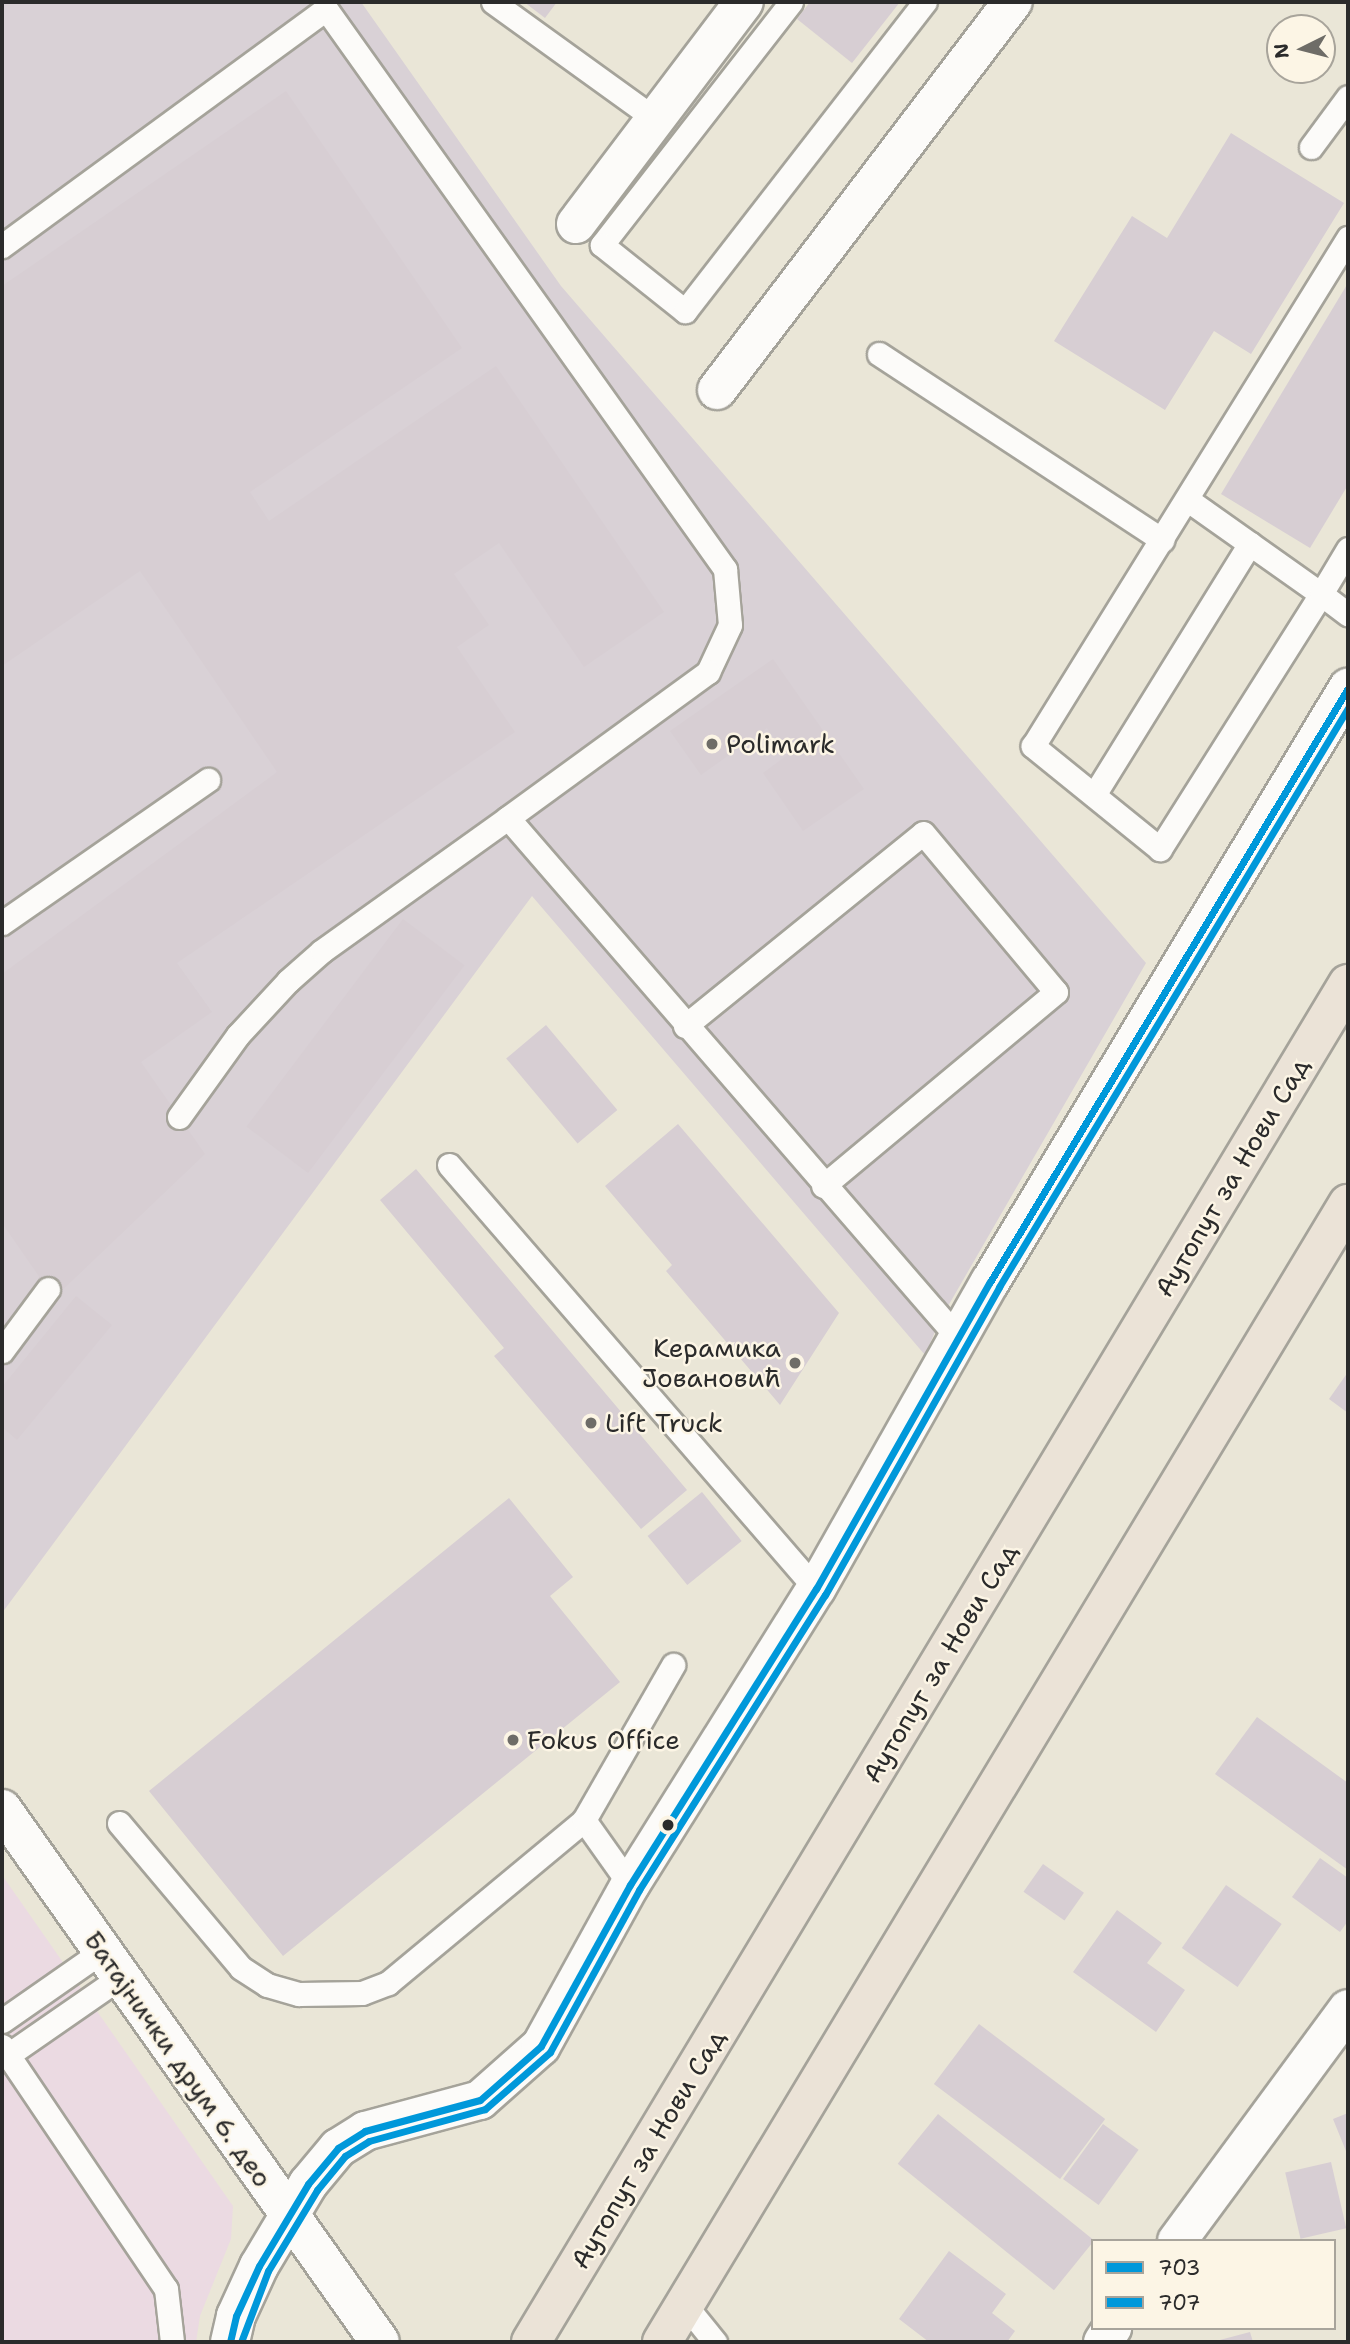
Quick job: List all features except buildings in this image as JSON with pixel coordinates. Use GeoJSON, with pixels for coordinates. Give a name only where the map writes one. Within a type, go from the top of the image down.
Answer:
{"type":"FeatureCollection","features":[{"type":"Feature","properties":{"kind":"main road","name":"Аутопут за Нови Сад"},"geometry":{"type":"LineString","coordinates":[[531,2342],[1348,984]]}},
{"type":"Feature","properties":{"kind":"main road"},"geometry":{"type":"LineString","coordinates":[[662,2342],[1348,1204]]}},
{"type":"Feature","properties":{"kind":"street"},"geometry":{"type":"LineString","coordinates":[[576,224],[744,2]]}},
{"type":"Feature","properties":{"kind":"street"},"geometry":{"type":"LineString","coordinates":[[717,390],[1013,2]]}},
{"type":"Feature","properties":{"kind":"street"},"geometry":{"type":"LineString","coordinates":[[230,2342],[245,2293],[288,2214],[320,2168],[365,2131],[480,2100],[523,2066],[541,2046],[630,1885],[816,1589],[959,1339],[1348,688]]}},
{"type":"Feature","properties":{"kind":"street","name":"Батајнички друм 6. део"},"geometry":{"type":"LineString","coordinates":[[2,1809],[110,1965],[380,2342]]}},
{"type":"Feature","properties":{"kind":"street"},"geometry":{"type":"LineString","coordinates":[[1178,2239],[1348,2008]]}},
{"type":"Feature","properties":{"kind":"lane"},"geometry":{"type":"LineString","coordinates":[[493,2],[655,119]]}},
{"type":"Feature","properties":{"kind":"lane"},"geometry":{"type":"LineString","coordinates":[[791,2],[602,245],[685,311],[925,2]]}},
{"type":"Feature","properties":{"kind":"lane"},"geometry":{"type":"LineString","coordinates":[[2,246],[323,6],[724,569],[730,625],[708,672],[322,951],[288,981],[238,1035],[179,1116]]}},
{"type":"Feature","properties":{"kind":"lane"},"geometry":{"type":"LineString","coordinates":[[1311,146],[1348,97]]}},
{"type":"Feature","properties":{"kind":"lane"},"geometry":{"type":"LineString","coordinates":[[1348,238],[1034,746],[1160,849],[1348,549]]}},
{"type":"Feature","properties":{"kind":"lane"},"geometry":{"type":"LineString","coordinates":[[879,354],[1162,540]]}},
{"type":"Feature","properties":{"kind":"lane"},"geometry":{"type":"LineString","coordinates":[[1188,500],[1348,614]]}},
{"type":"Feature","properties":{"kind":"lane"},"geometry":{"type":"LineString","coordinates":[[1094,795],[1250,543]]}},
{"type":"Feature","properties":{"kind":"lane"},"geometry":{"type":"LineString","coordinates":[[2,923],[208,780]]}},
{"type":"Feature","properties":{"kind":"lane"},"geometry":{"type":"LineString","coordinates":[[508,818],[823,1186],[959,1339]]}},
{"type":"Feature","properties":{"kind":"lane"},"geometry":{"type":"LineString","coordinates":[[685,1026],[923,833],[1056,992],[823,1186]]}},
{"type":"Feature","properties":{"kind":"lane"},"geometry":{"type":"LineString","coordinates":[[449,1165],[816,1589]]}},
{"type":"Feature","properties":{"kind":"lane"},"geometry":{"type":"LineString","coordinates":[[2,1351],[48,1289]]}},
{"type":"Feature","properties":{"kind":"lane"},"geometry":{"type":"LineString","coordinates":[[119,1823],[241,1968],[267,1985],[339,1997],[388,1983],[584,1820],[673,1665]]}},
{"type":"Feature","properties":{"kind":"lane"},"geometry":{"type":"LineString","coordinates":[[584,1820],[630,1885]]}},
{"type":"Feature","properties":{"kind":"lane"},"geometry":{"type":"LineString","coordinates":[[2,2021],[110,1965]]}},
{"type":"Feature","properties":{"kind":"lane"},"geometry":{"type":"LineString","coordinates":[[110,1965],[5,2050],[166,2289],[172,2342]]}},
{"type":"Feature","properties":{"kind":"lane"},"geometry":{"type":"LineString","coordinates":[[685,2305],[715,2342]]}},
{"type":"Feature","properties":{"kind":"shaded area"},"geometry":{"type":"Polygon","coordinates":[[[2,2],[361,2],[561,286],[1146,963],[940,1320],[925,1355],[532,896],[2,1613],[2,2]]]}},
{"type":"Feature","properties":{"kind":"shaded area"},"geometry":{"type":"Polygon","coordinates":[[[2,1875],[233,2206],[231,2239],[200,2316],[196,2342],[2,2342],[2,1875]]]}},
{"type":"Feature","properties":{"kind":"transit line","name":"703"},"geometry":{"type":"LineString","coordinates":[[230,2342],[236,2316],[259,2266],[308,2184],[338,2148],[365,2131],[480,2100],[541,2046],[630,1885],[816,1589],[990,1282],[1348,688]]}},
{"type":"Feature","properties":{"kind":"transit line","name":"707"},"geometry":{"type":"LineString","coordinates":[[241,2342],[268,2271],[317,2190],[345,2156],[369,2141],[485,2109],[550,2052],[639,1890],[825,1595],[999,1287],[1348,708]]}},
{"type":"Feature","properties":{"kind":"place","name":"Polimark"},"geometry":{"type":"Point","coordinates":[712,744]}},
{"type":"Feature","properties":{"kind":"place","name":"Керамика Јовановић"},"geometry":{"type":"Point","coordinates":[795,1363]}},
{"type":"Feature","properties":{"kind":"place","name":"Lift Truck"},"geometry":{"type":"Point","coordinates":[591,1423]}},
{"type":"Feature","properties":{"kind":"place","name":"Fokus Office"},"geometry":{"type":"Point","coordinates":[513,1740]}}]}
